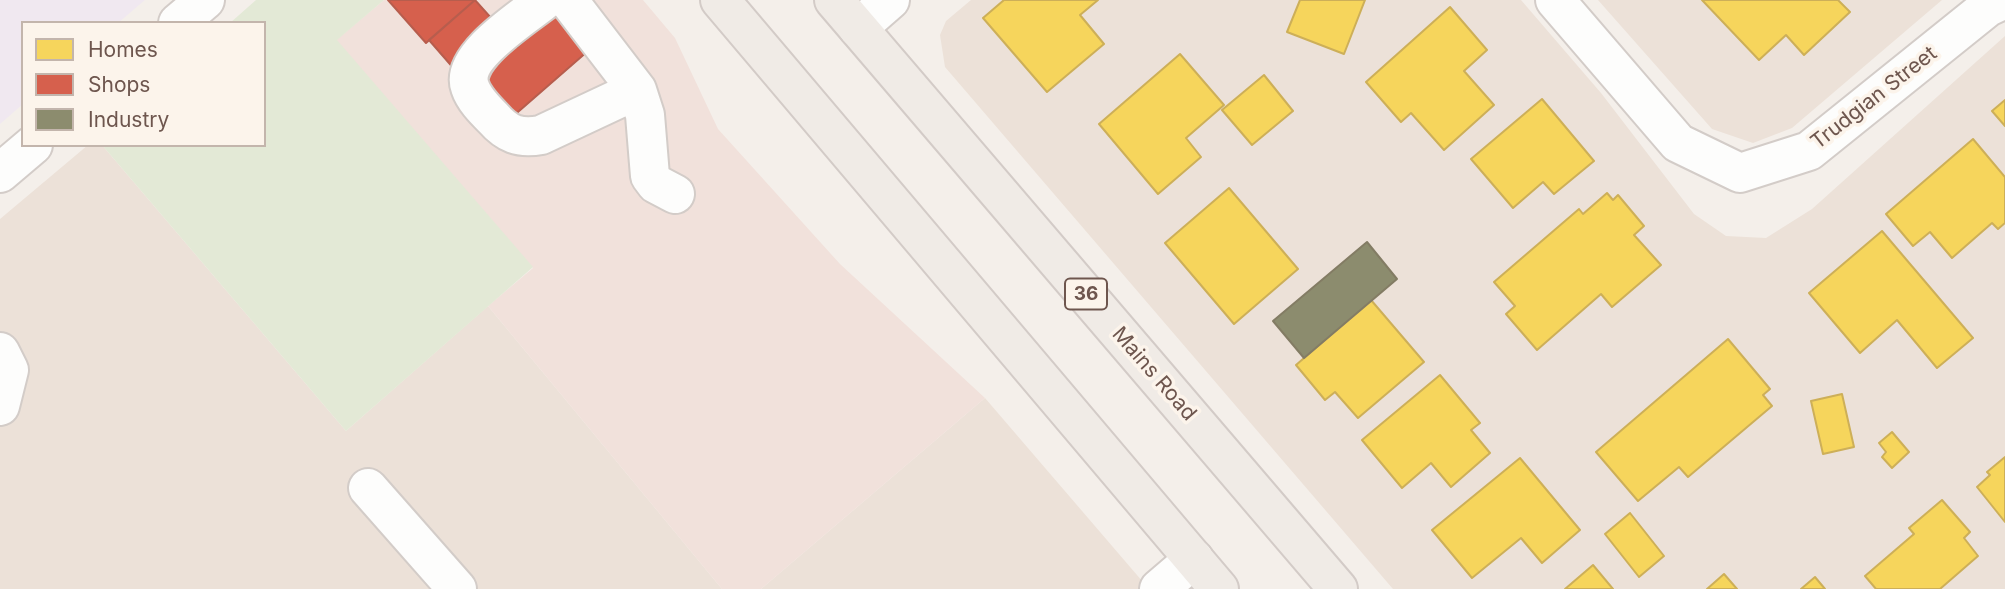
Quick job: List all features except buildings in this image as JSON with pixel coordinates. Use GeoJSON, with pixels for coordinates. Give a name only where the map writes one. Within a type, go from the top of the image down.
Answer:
{"type":"FeatureCollection","features":[{"type":"Feature","properties":{"kind":"main road"},"geometry":{"type":"LineString","coordinates":[[720,0],[1219,589]]}},
{"type":"Feature","properties":{"kind":"main road","name":"Mains Road"},"geometry":{"type":"LineString","coordinates":[[846,14],[1338,589]]}},
{"type":"Feature","properties":{"kind":"street"},"geometry":{"type":"LineString","coordinates":[[180,21],[205,0]]}},
{"type":"Feature","properties":{"kind":"street"},"geometry":{"type":"LineString","coordinates":[[544,0],[477,56],[469,72],[469,85],[499,125],[511,134],[525,138],[541,135],[637,90]]}},
{"type":"Feature","properties":{"kind":"street"},"geometry":{"type":"LineString","coordinates":[[569,0],[637,90],[645,115],[650,176],[656,184],[675,194]]}},
{"type":"Feature","properties":{"kind":"street"},"geometry":{"type":"LineString","coordinates":[[846,14],[890,0]]}},
{"type":"Feature","properties":{"kind":"street","name":"Trudgian Street"},"geometry":{"type":"LineString","coordinates":[[1555,0],[1678,143],[1740,173],[1809,151],[1988,8],[2003,0]]}},
{"type":"Feature","properties":{"kind":"street"},"geometry":{"type":"LineString","coordinates":[[0,173],[31,147]]}},
{"type":"Feature","properties":{"kind":"street"},"geometry":{"type":"LineString","coordinates":[[0,352],[9,370],[0,406]]}},
{"type":"Feature","properties":{"kind":"street"},"geometry":{"type":"LineString","coordinates":[[368,488],[457,589]]}},
{"type":"Feature","properties":{"kind":"street"},"geometry":{"type":"LineString","coordinates":[[1159,589],[1194,559]]}},
{"type":"Feature","properties":{"kind":"shaded area"},"geometry":{"type":"Polygon","coordinates":[[[0,0],[145,0],[120,21],[21,21],[21,106],[0,124],[0,0]]]}},
{"type":"Feature","properties":{"kind":"shaded area"},"geometry":{"type":"Polygon","coordinates":[[[384,0],[643,0],[675,38],[718,129],[840,264],[985,398],[761,589],[722,589],[488,306],[533,268],[336,40],[384,0]]]}},
{"type":"Feature","properties":{"kind":"shaded area"},"geometry":{"type":"Polygon","coordinates":[[[971,0],[1521,0],[1601,93],[1694,214],[1726,236],[1766,238],[1812,209],[2005,36],[2005,589],[1393,589],[945,67],[940,35],[946,21],[971,0]]]}},
{"type":"Feature","properties":{"kind":"shaded area"},"geometry":{"type":"Polygon","coordinates":[[[1598,0],[1942,0],[1792,128],[1753,143],[1712,129],[1598,0]]]}},
{"type":"Feature","properties":{"kind":"shaded area"},"geometry":{"type":"Polygon","coordinates":[[[86,147],[104,147],[346,431],[488,306],[722,589],[0,589],[0,219],[86,147]]]}},
{"type":"Feature","properties":{"kind":"shaded area"},"geometry":{"type":"Polygon","coordinates":[[[985,398],[1149,589],[761,589],[985,398]]]}},
{"type":"Feature","properties":{"kind":"green space"},"geometry":{"type":"Polygon","coordinates":[[[256,0],[384,0],[337,40],[533,267],[346,431],[104,147],[266,147],[266,21],[232,21],[256,0]]]}}]}
